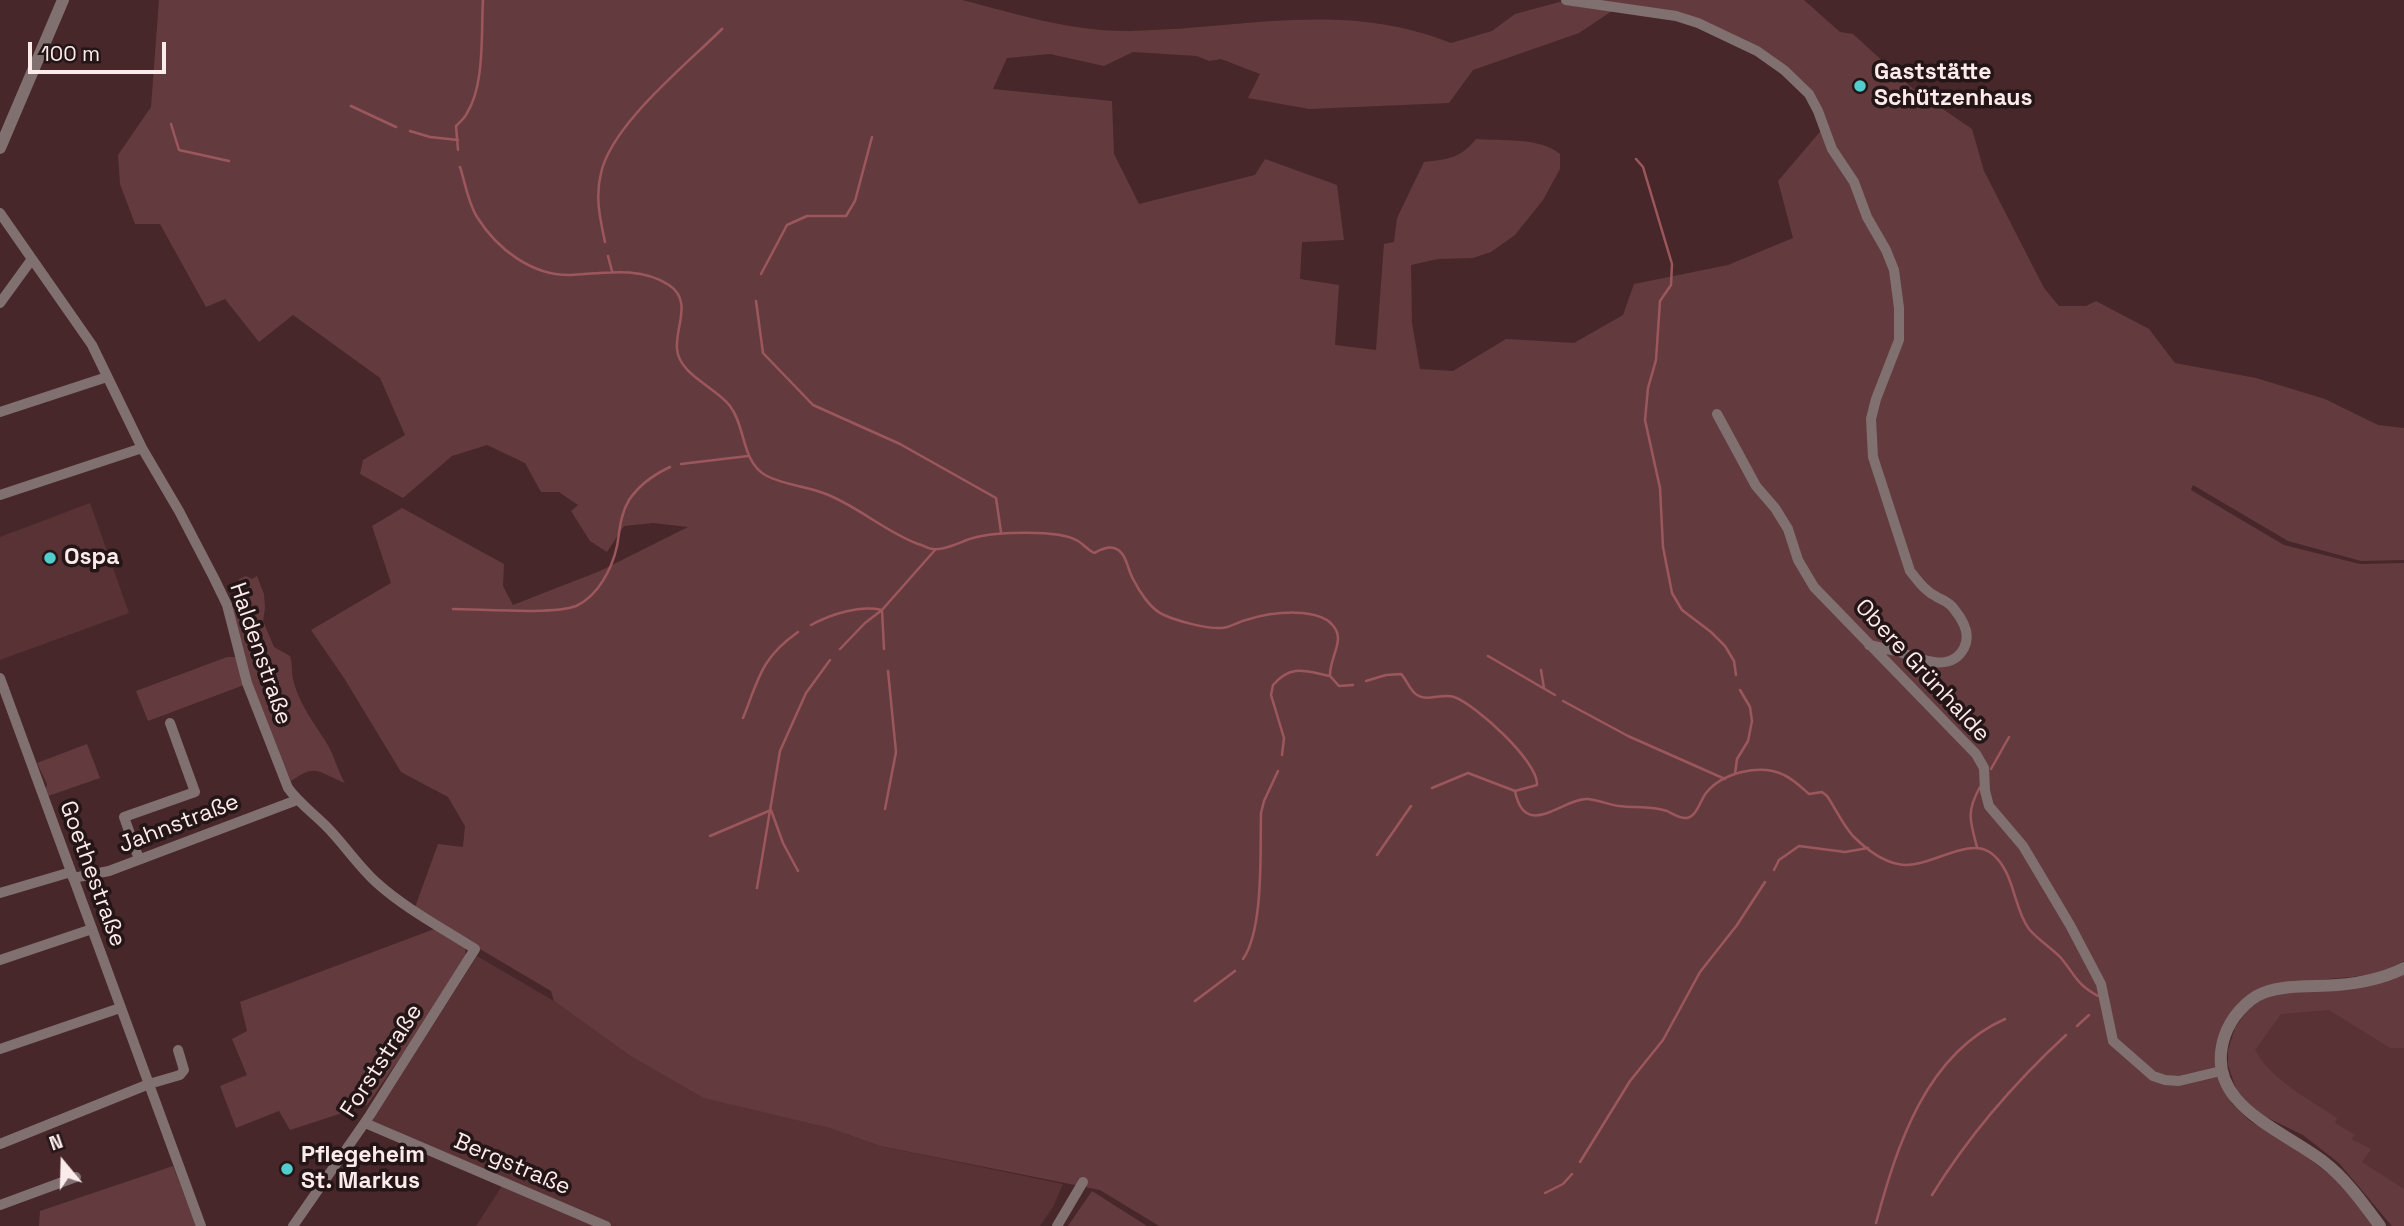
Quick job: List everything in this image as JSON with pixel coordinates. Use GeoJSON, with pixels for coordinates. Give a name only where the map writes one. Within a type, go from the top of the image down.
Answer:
{"type":"FeatureCollection","features":[{"type":"Feature","properties":{"kind":"street"},"geometry":{"type":"LineString","coordinates":[[0,148],[63,0]]}},
{"type":"Feature","properties":{"kind":"street"},"geometry":{"type":"LineString","coordinates":[[1566,0],[1676,16],[1708,27],[1758,51],[1784,70],[1809,94],[1832,149],[1854,182],[1867,217],[1886,250],[1894,271],[1899,308],[1899,340],[1871,419],[1873,457],[1910,571],[1920,584],[1936,597],[1948,602],[1955,610],[1966,628],[1968,639],[1960,654],[1947,663],[1917,659],[1869,645]]}},
{"type":"Feature","properties":{"kind":"street","name":"Haldenstraße"},"geometry":{"type":"LineString","coordinates":[[0,213],[92,345],[142,448],[180,511],[226,605],[247,683],[288,788],[297,800],[328,828],[377,884],[400,902],[475,949]]}},
{"type":"Feature","properties":{"kind":"street"},"geometry":{"type":"LineString","coordinates":[[0,303],[32,259]]}},
{"type":"Feature","properties":{"kind":"street"},"geometry":{"type":"LineString","coordinates":[[0,412],[107,377]]}},
{"type":"Feature","properties":{"kind":"street","name":"Obere Grünhalde"},"geometry":{"type":"LineString","coordinates":[[1717,414],[1756,486],[1775,508],[1788,529],[1798,560],[1814,587],[1976,754],[1984,768],[1989,806],[2023,846],[2101,984],[2113,1041],[2153,1076],[2165,1080],[2179,1081],[2221,1071]]}},
{"type":"Feature","properties":{"kind":"street"},"geometry":{"type":"LineString","coordinates":[[0,495],[142,448]]}},
{"type":"Feature","properties":{"kind":"street","name":"Goethestraße"},"geometry":{"type":"LineString","coordinates":[[0,680],[201,1226]]}},
{"type":"Feature","properties":{"kind":"street"},"geometry":{"type":"LineString","coordinates":[[139,859],[124,817],[195,792],[170,723]]}},
{"type":"Feature","properties":{"kind":"street","name":"Jahnstraße"},"geometry":{"type":"LineString","coordinates":[[0,893],[72,875],[109,871],[297,800]]}},
{"type":"Feature","properties":{"kind":"street"},"geometry":{"type":"LineString","coordinates":[[0,960],[92,929]]}},
{"type":"Feature","properties":{"kind":"street","name":"Forststraße"},"geometry":{"type":"LineString","coordinates":[[293,1226],[365,1123],[475,949]]}},
{"type":"Feature","properties":{"kind":"street"},"geometry":{"type":"LineString","coordinates":[[2380,1226],[2340,1176],[2324,1162],[2245,1109],[2233,1096],[2221,1071],[2223,1041],[2231,1021],[2239,1011],[2260,995],[2284,988],[2359,982],[2389,976],[2404,968]]}},
{"type":"Feature","properties":{"kind":"street"},"geometry":{"type":"LineString","coordinates":[[0,1049],[120,1008]]}},
{"type":"Feature","properties":{"kind":"street"},"geometry":{"type":"LineString","coordinates":[[0,1144],[149,1084],[184,1073],[178,1050]]}},
{"type":"Feature","properties":{"kind":"street","name":"Bergstraße"},"geometry":{"type":"LineString","coordinates":[[365,1123],[606,1226]]}},
{"type":"Feature","properties":{"kind":"street"},"geometry":{"type":"LineString","coordinates":[[0,1205],[76,1177]]}},
{"type":"Feature","properties":{"kind":"street"},"geometry":{"type":"LineString","coordinates":[[1057,1226],[1083,1182]]}},
{"type":"Feature","properties":{"kind":"shaded area"},"geometry":{"type":"Polygon","coordinates":[[[159,0],[962,0],[1045,21],[1108,31],[1332,20],[1411,30],[1451,43],[1492,31],[1515,14],[1567,0],[1804,0],[1840,32],[1853,34],[1912,88],[1972,129],[1984,171],[2044,288],[2059,306],[2086,306],[2096,301],[2149,329],[2175,363],[2256,378],[2325,399],[2378,425],[2404,428],[2404,560],[2361,561],[2288,541],[2193,485],[2191,490],[2284,545],[2360,564],[2404,563],[2404,961],[2364,975],[2291,985],[2229,1017],[2219,1081],[2232,1104],[2250,1121],[2295,1148],[2337,1180],[2376,1226],[1159,1226],[1100,1190],[880,1146],[830,1128],[704,1098],[629,1055],[554,1001],[551,991],[414,910],[438,844],[463,847],[465,826],[448,797],[401,772],[344,678],[311,630],[391,583],[372,526],[402,508],[504,564],[503,586],[513,605],[600,571],[688,527],[653,523],[624,526],[607,552],[590,541],[571,511],[578,505],[559,492],[541,492],[525,463],[487,445],[452,456],[403,498],[360,474],[363,460],[405,435],[380,378],[293,315],[259,342],[225,299],[206,307],[160,224],[135,224],[120,184],[118,155],[151,107],[159,0]],[[1615,9],[1579,33],[1473,70],[1449,103],[1309,109],[1248,98],[1260,74],[1221,59],[1209,61],[1197,56],[1133,52],[1104,66],[1050,54],[1007,58],[993,89],[1112,101],[1114,154],[1139,204],[1255,175],[1265,159],[1337,185],[1344,240],[1302,242],[1300,279],[1339,285],[1335,345],[1376,350],[1384,244],[1394,242],[1397,218],[1424,162],[1453,157],[1476,139],[1531,142],[1552,149],[1560,154],[1560,169],[1543,200],[1515,235],[1491,252],[1473,258],[1438,259],[1411,265],[1412,323],[1420,369],[1453,371],[1506,339],[1574,343],[1623,315],[1634,284],[1728,265],[1793,238],[1778,181],[1824,127],[1818,111],[1784,70],[1698,23],[1615,9]]]}},
{"type":"Feature","properties":{"kind":"shaded area"},"geometry":{"type":"Polygon","coordinates":[[[90,503],[129,613],[0,660],[0,537],[90,503]]]}},
{"type":"Feature","properties":{"kind":"shaded area"},"geometry":{"type":"Polygon","coordinates":[[[246,576],[252,579],[257,576],[264,594],[263,621],[274,647],[290,656],[293,680],[300,699],[329,747],[345,783],[317,771],[306,772],[291,781],[251,685],[231,611],[237,596],[239,579],[246,576]]]}},
{"type":"Feature","properties":{"kind":"shaded area"},"geometry":{"type":"Polygon","coordinates":[[[227,657],[236,657],[244,685],[148,721],[136,691],[227,657]]]}},
{"type":"Feature","properties":{"kind":"shaded area"},"geometry":{"type":"Polygon","coordinates":[[[87,744],[100,778],[48,796],[47,784],[37,763],[87,744]]]}},
{"type":"Feature","properties":{"kind":"shaded area"},"geometry":{"type":"Polygon","coordinates":[[[437,928],[465,947],[466,957],[367,1105],[290,1130],[279,1111],[236,1128],[220,1086],[247,1075],[232,1039],[247,1031],[240,1002],[437,928]]]}},
{"type":"Feature","properties":{"kind":"shaded area"},"geometry":{"type":"Polygon","coordinates":[[[477,956],[554,1001],[629,1055],[880,1146],[1063,1184],[1053,1207],[1040,1226],[476,1226],[502,1186],[372,1121],[477,956]]]}},
{"type":"Feature","properties":{"kind":"shaded area"},"geometry":{"type":"Polygon","coordinates":[[[2404,973],[2404,1226],[2392,1226],[2339,1163],[2303,1135],[2262,1115],[2245,1100],[2228,1065],[2235,1028],[2404,973]]]}},
{"type":"Feature","properties":{"kind":"shaded area"},"geometry":{"type":"Polygon","coordinates":[[[2404,973],[2404,1048],[2390,1048],[2329,1010],[2281,1014],[2255,1050],[2280,1080],[2337,1118],[2335,1123],[2355,1135],[2351,1139],[2371,1149],[2362,1162],[2404,1189],[2404,1226],[2392,1226],[2339,1163],[2303,1135],[2262,1115],[2245,1100],[2236,1089],[2228,1065],[2228,1050],[2235,1028],[2248,1009],[2271,994],[2404,973]]]}},
{"type":"Feature","properties":{"kind":"shaded area"},"geometry":{"type":"Polygon","coordinates":[[[173,1166],[196,1226],[39,1226],[40,1211],[173,1166]]]}},
{"type":"Feature","properties":{"kind":"shaded area"},"geometry":{"type":"Polygon","coordinates":[[[1092,1191],[1147,1226],[1068,1226],[1092,1191]]]}},
{"type":"Feature","properties":{"kind":"waterway"},"geometry":{"type":"LineString","coordinates":[[458,150],[456,126],[465,117],[477,88],[483,0]]}},
{"type":"Feature","properties":{"kind":"waterway"},"geometry":{"type":"LineString","coordinates":[[605,242],[598,191],[608,154],[619,135],[652,96],[722,29]]}},
{"type":"Feature","properties":{"kind":"waterway"},"geometry":{"type":"LineString","coordinates":[[351,106],[396,127]]}},
{"type":"Feature","properties":{"kind":"waterway"},"geometry":{"type":"LineString","coordinates":[[171,124],[179,150],[229,161]]}},
{"type":"Feature","properties":{"kind":"waterway"},"geometry":{"type":"LineString","coordinates":[[410,131],[430,137],[458,140]]}},
{"type":"Feature","properties":{"kind":"waterway"},"geometry":{"type":"LineString","coordinates":[[761,274],[787,225],[807,216],[846,216],[855,201],[872,137]]}},
{"type":"Feature","properties":{"kind":"waterway"},"geometry":{"type":"LineString","coordinates":[[1636,159],[1643,167],[1672,264],[1671,285],[1660,301],[1656,360],[1648,388],[1645,420],[1660,488],[1663,547],[1672,593],[1682,610],[1725,646],[1734,661],[1736,675]]}},
{"type":"Feature","properties":{"kind":"waterway"},"geometry":{"type":"LineString","coordinates":[[460,167],[469,199],[485,229],[505,250],[529,266],[557,274],[622,272],[646,275],[658,279],[676,291],[682,306],[677,341],[679,358],[691,373],[730,406],[752,461],[765,475],[826,494],[850,505],[906,539],[931,549],[942,549],[973,538],[1010,533],[1042,533],[1069,537],[1094,553],[1114,548],[1122,553],[1139,589],[1159,613],[1192,624],[1221,628],[1256,617],[1281,613],[1320,616],[1329,622],[1338,635],[1330,676],[1339,686],[1353,685]]}},
{"type":"Feature","properties":{"kind":"waterway"},"geometry":{"type":"LineString","coordinates":[[608,256],[612,271]]}},
{"type":"Feature","properties":{"kind":"waterway"},"geometry":{"type":"LineString","coordinates":[[756,301],[763,353],[813,405],[900,444],[996,498],[1001,532]]}},
{"type":"Feature","properties":{"kind":"waterway"},"geometry":{"type":"LineString","coordinates":[[681,464],[748,456]]}},
{"type":"Feature","properties":{"kind":"waterway"},"geometry":{"type":"LineString","coordinates":[[453,609],[551,610],[565,609],[584,601],[597,589],[612,564],[622,517],[629,500],[647,481],[670,467]]}},
{"type":"Feature","properties":{"kind":"waterway"},"geometry":{"type":"LineString","coordinates":[[840,649],[882,610],[935,550]]}},
{"type":"Feature","properties":{"kind":"waterway"},"geometry":{"type":"LineString","coordinates":[[811,625],[846,611],[882,610],[884,649]]}},
{"type":"Feature","properties":{"kind":"waterway"},"geometry":{"type":"LineString","coordinates":[[743,718],[769,660],[798,632]]}},
{"type":"Feature","properties":{"kind":"waterway"},"geometry":{"type":"LineString","coordinates":[[1488,656],[1555,695]]}},
{"type":"Feature","properties":{"kind":"waterway"},"geometry":{"type":"LineString","coordinates":[[757,888],[780,751],[806,693],[830,660]]}},
{"type":"Feature","properties":{"kind":"waterway"},"geometry":{"type":"LineString","coordinates":[[1541,670],[1544,688]]}},
{"type":"Feature","properties":{"kind":"waterway"},"geometry":{"type":"LineString","coordinates":[[885,809],[896,752],[888,671]]}},
{"type":"Feature","properties":{"kind":"waterway"},"geometry":{"type":"LineString","coordinates":[[1282,755],[1284,738],[1271,695],[1273,685],[1292,672],[1306,671],[1330,676]]}},
{"type":"Feature","properties":{"kind":"waterway"},"geometry":{"type":"LineString","coordinates":[[1366,681],[1401,674],[1412,691],[1421,697],[1454,697],[1476,710],[1517,749],[1535,775],[1537,785],[1515,791],[1520,806],[1527,813],[1546,813],[1578,800],[1588,799],[1619,806],[1661,809],[1687,818],[1696,811],[1706,793],[1722,780],[1742,772],[1764,770],[1787,777],[1809,794],[1822,792],[1853,836],[1886,860],[1909,865],[1970,848],[1991,853],[2005,870],[2029,929],[2061,958],[2081,983],[2098,996]]}},
{"type":"Feature","properties":{"kind":"waterway"},"geometry":{"type":"LineString","coordinates":[[1735,774],[1737,759],[1748,741],[1752,721],[1750,707],[1740,690]]}},
{"type":"Feature","properties":{"kind":"waterway"},"geometry":{"type":"LineString","coordinates":[[1563,701],[1628,736],[1725,779]]}},
{"type":"Feature","properties":{"kind":"waterway"},"geometry":{"type":"LineString","coordinates":[[1991,769],[2009,737]]}},
{"type":"Feature","properties":{"kind":"waterway"},"geometry":{"type":"LineString","coordinates":[[1243,959],[1250,946],[1258,909],[1261,813],[1278,771]]}},
{"type":"Feature","properties":{"kind":"waterway"},"geometry":{"type":"LineString","coordinates":[[1432,788],[1468,773],[1515,791]]}},
{"type":"Feature","properties":{"kind":"waterway"},"geometry":{"type":"LineString","coordinates":[[1977,847],[1971,810],[1980,787]]}},
{"type":"Feature","properties":{"kind":"waterway"},"geometry":{"type":"LineString","coordinates":[[1377,855],[1411,806]]}},
{"type":"Feature","properties":{"kind":"waterway"},"geometry":{"type":"LineString","coordinates":[[710,836],[771,810],[783,843],[798,871]]}},
{"type":"Feature","properties":{"kind":"waterway"},"geometry":{"type":"LineString","coordinates":[[1774,870],[1779,860],[1799,846],[1845,852],[1868,848]]}},
{"type":"Feature","properties":{"kind":"waterway"},"geometry":{"type":"LineString","coordinates":[[1580,1162],[1630,1081],[1663,1040],[1700,972],[1737,925],[1765,882]]}},
{"type":"Feature","properties":{"kind":"waterway"},"geometry":{"type":"LineString","coordinates":[[1195,1001],[1235,971]]}},
{"type":"Feature","properties":{"kind":"waterway"},"geometry":{"type":"LineString","coordinates":[[2077,1026],[2089,1015]]}},
{"type":"Feature","properties":{"kind":"waterway"},"geometry":{"type":"LineString","coordinates":[[1876,1223],[1905,1133],[1935,1078],[1954,1055],[1978,1035],[2005,1019]]}},
{"type":"Feature","properties":{"kind":"waterway"},"geometry":{"type":"LineString","coordinates":[[1932,1195],[1993,1110],[2066,1035]]}},
{"type":"Feature","properties":{"kind":"waterway"},"geometry":{"type":"LineString","coordinates":[[1545,1193],[1563,1184],[1572,1174]]}},
{"type":"Feature","properties":{"kind":"place","name":"Gaststätte Schützenhaus"},"geometry":{"type":"Point","coordinates":[1860,86]}},
{"type":"Feature","properties":{"kind":"place","name":"Ospa"},"geometry":{"type":"Point","coordinates":[50,558]}},
{"type":"Feature","properties":{"kind":"place","name":"Pflegeheim St. Markus"},"geometry":{"type":"Point","coordinates":[287,1169]}}]}
